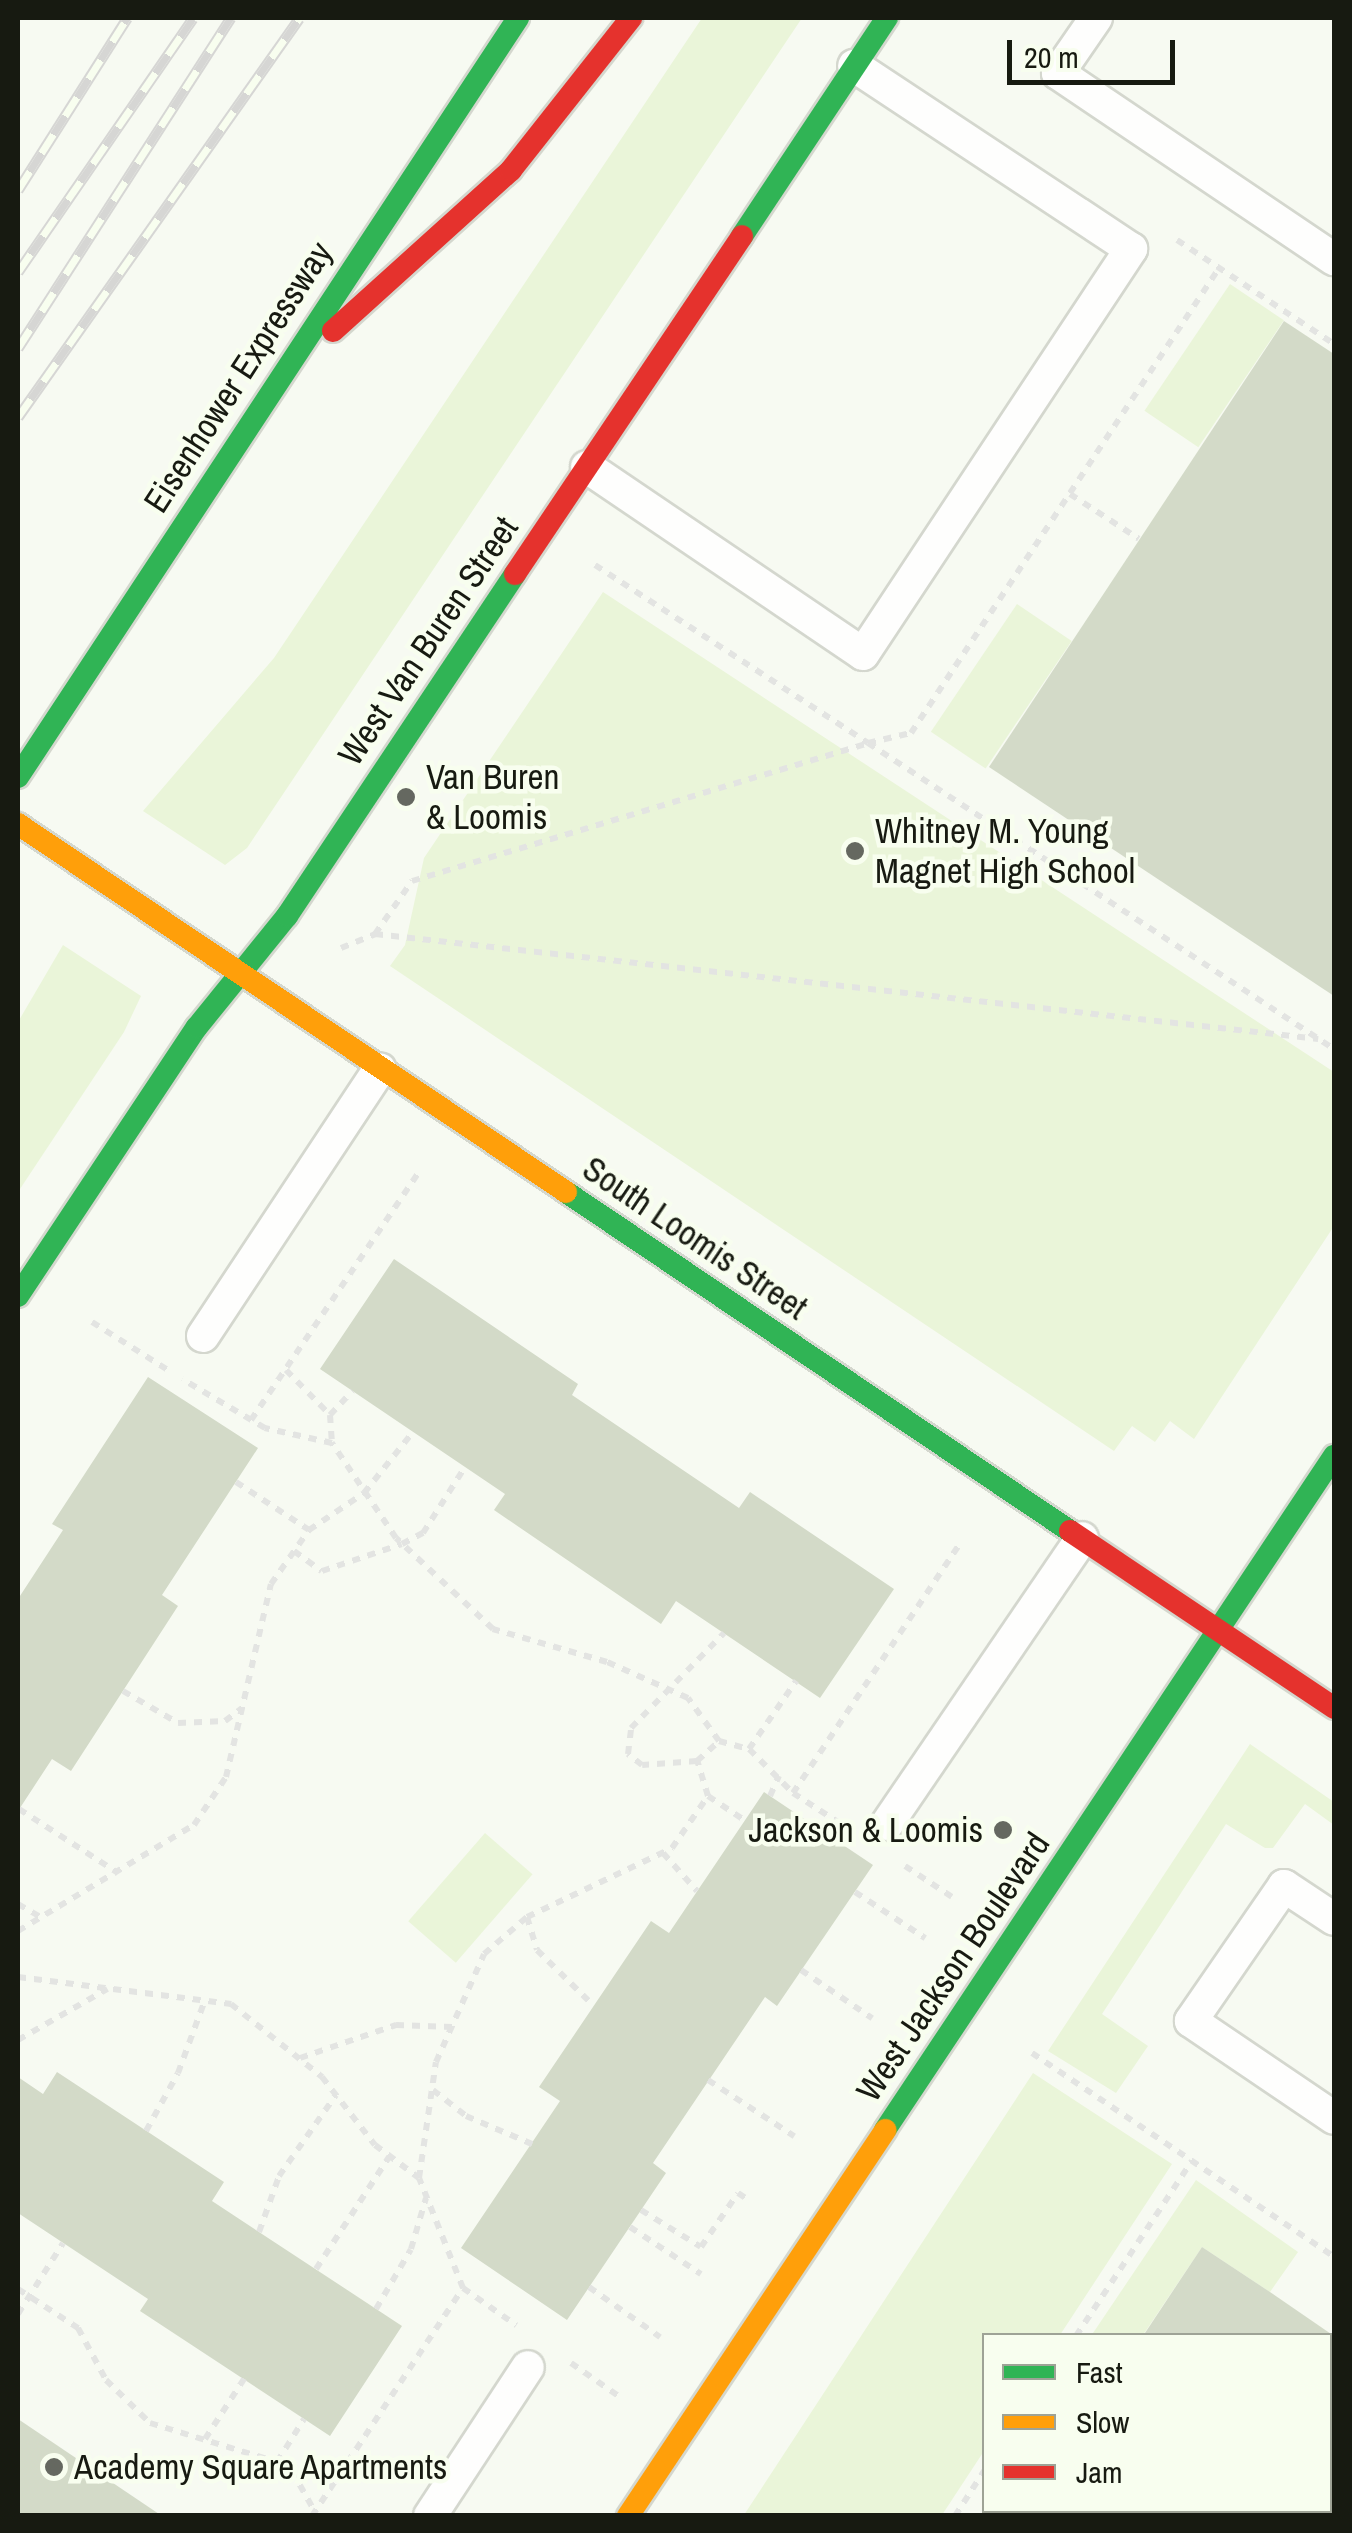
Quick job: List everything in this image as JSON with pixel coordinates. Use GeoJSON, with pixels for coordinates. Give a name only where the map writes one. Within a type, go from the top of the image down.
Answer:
{"type":"FeatureCollection","features":[{"type":"Feature","properties":{"kind":"main road","name":"Eisenhower Expressway"},"geometry":{"type":"LineString","coordinates":[[18,776],[518,18]]}},
{"type":"Feature","properties":{"kind":"main road"},"geometry":{"type":"LineString","coordinates":[[272,387],[512,170],[632,18]]}},
{"type":"Feature","properties":{"kind":"main road","name":"West Van Buren Street"},"geometry":{"type":"LineString","coordinates":[[18,1296],[239,974],[287,916],[887,18]]}},
{"type":"Feature","properties":{"kind":"main road","name":"South Loomis Street"},"geometry":{"type":"LineString","coordinates":[[18,824],[1334,1708]]}},
{"type":"Feature","properties":{"kind":"main road","name":"West Jackson Boulevard"},"geometry":{"type":"LineString","coordinates":[[628,2516],[1334,1456]]}},
{"type":"Feature","properties":{"kind":"lane"},"geometry":{"type":"LineString","coordinates":[[1096,18],[1058,73],[1334,259]]}},
{"type":"Feature","properties":{"kind":"lane"},"geometry":{"type":"LineString","coordinates":[[588,467],[863,654],[1131,249],[854,66]]}},
{"type":"Feature","properties":{"kind":"lane"},"geometry":{"type":"LineString","coordinates":[[203,1336],[380,1069]]}},
{"type":"Feature","properties":{"kind":"lane"},"geometry":{"type":"LineString","coordinates":[[877,1838],[1082,1538]]}},
{"type":"Feature","properties":{"kind":"lane"},"geometry":{"type":"LineString","coordinates":[[1334,1919],[1284,1886],[1191,2020],[1334,2118]]}},
{"type":"Feature","properties":{"kind":"lane"},"geometry":{"type":"LineString","coordinates":[[430,2516],[528,2368]]}},
{"type":"Feature","properties":{"kind":"path"},"geometry":{"type":"LineString","coordinates":[[375,934],[412,881],[868,743],[911,734],[1220,268],[1334,344]]}},
{"type":"Feature","properties":{"kind":"path"},"geometry":{"type":"LineString","coordinates":[[1070,494],[1139,539]]}},
{"type":"Feature","properties":{"kind":"path"},"geometry":{"type":"LineString","coordinates":[[595,565],[1334,1049]]}},
{"type":"Feature","properties":{"kind":"path"},"geometry":{"type":"LineString","coordinates":[[341,948],[375,934],[1319,1039]]}},
{"type":"Feature","properties":{"kind":"path"},"geometry":{"type":"LineString","coordinates":[[251,1420],[418,1173]]}},
{"type":"Feature","properties":{"kind":"path"},"geometry":{"type":"LineString","coordinates":[[92,1322],[251,1420],[332,1442]]}},
{"type":"Feature","properties":{"kind":"path"},"geometry":{"type":"LineString","coordinates":[[286,1370],[330,1415],[332,1442],[402,1544],[493,1629],[607,1662],[688,1698],[719,1741],[749,1749],[794,1792],[877,1838],[952,1897]]}},
{"type":"Feature","properties":{"kind":"path"},"geometry":{"type":"LineString","coordinates":[[330,1415],[352,1390]]}},
{"type":"Feature","properties":{"kind":"path"},"geometry":{"type":"LineString","coordinates":[[18,1931],[44,1919],[194,1824],[226,1776],[271,1584],[309,1530],[364,1493],[413,1432]]}},
{"type":"Feature","properties":{"kind":"path"},"geometry":{"type":"LineString","coordinates":[[294,1551],[322,1571],[402,1544],[423,1533],[464,1467]]}},
{"type":"Feature","properties":{"kind":"path"},"geometry":{"type":"LineString","coordinates":[[236,1482],[309,1530]]}},
{"type":"Feature","properties":{"kind":"path"},"geometry":{"type":"LineString","coordinates":[[794,1792],[961,1542]]}},
{"type":"Feature","properties":{"kind":"path"},"geometry":{"type":"LineString","coordinates":[[719,1741],[697,1762],[642,1765],[628,1754],[631,1728],[724,1633]]}},
{"type":"Feature","properties":{"kind":"path"},"geometry":{"type":"LineString","coordinates":[[749,1749],[796,1681]]}},
{"type":"Feature","properties":{"kind":"path"},"geometry":{"type":"LineString","coordinates":[[123,1691],[178,1723],[225,1721],[242,1708]]}},
{"type":"Feature","properties":{"kind":"path"},"geometry":{"type":"LineString","coordinates":[[697,1762],[708,1796],[744,1820]]}},
{"type":"Feature","properties":{"kind":"path"},"geometry":{"type":"LineString","coordinates":[[770,1796],[779,1776]]}},
{"type":"Feature","properties":{"kind":"path"},"geometry":{"type":"LineString","coordinates":[[18,2289],[78,2328],[106,2380],[150,2423],[277,2462],[292,2472],[314,2514],[464,2288],[419,2178],[432,2089],[452,2027],[484,1954],[527,1916],[664,1853],[708,1796]]}},
{"type":"Feature","properties":{"kind":"path"},"geometry":{"type":"LineString","coordinates":[[19,1809],[118,1873]]}},
{"type":"Feature","properties":{"kind":"path"},"geometry":{"type":"LineString","coordinates":[[664,1853],[697,1891]]}},
{"type":"Feature","properties":{"kind":"path"},"geometry":{"type":"LineString","coordinates":[[854,1892],[925,1938]]}},
{"type":"Feature","properties":{"kind":"path"},"geometry":{"type":"LineString","coordinates":[[18,1904],[44,1919]]}},
{"type":"Feature","properties":{"kind":"path"},"geometry":{"type":"LineString","coordinates":[[527,1916],[536,1950],[594,2006]]}},
{"type":"Feature","properties":{"kind":"path"},"geometry":{"type":"LineString","coordinates":[[801,1970],[872,2018]]}},
{"type":"Feature","properties":{"kind":"path"},"geometry":{"type":"LineString","coordinates":[[18,1978],[231,2004],[299,2058],[390,2156],[419,2178]]}},
{"type":"Feature","properties":{"kind":"path"},"geometry":{"type":"LineString","coordinates":[[18,2040],[107,1989]]}},
{"type":"Feature","properties":{"kind":"path"},"geometry":{"type":"LineString","coordinates":[[146,2130],[178,2072],[205,2000]]}},
{"type":"Feature","properties":{"kind":"path"},"geometry":{"type":"LineString","coordinates":[[299,2058],[396,2025],[452,2027]]}},
{"type":"Feature","properties":{"kind":"path"},"geometry":{"type":"LineString","coordinates":[[1032,2054],[1334,2257]]}},
{"type":"Feature","properties":{"kind":"path"},"geometry":{"type":"LineString","coordinates":[[708,2080],[794,2136]]}},
{"type":"Feature","properties":{"kind":"path"},"geometry":{"type":"LineString","coordinates":[[432,2089],[466,2116],[532,2144]]}},
{"type":"Feature","properties":{"kind":"path"},"geometry":{"type":"LineString","coordinates":[[259,2232],[279,2176],[336,2095]]}},
{"type":"Feature","properties":{"kind":"path"},"geometry":{"type":"LineString","coordinates":[[316,2270],[390,2156]]}},
{"type":"Feature","properties":{"kind":"path"},"geometry":{"type":"LineString","coordinates":[[1078,2333],[1192,2161]]}},
{"type":"Feature","properties":{"kind":"path"},"geometry":{"type":"LineString","coordinates":[[641,2210],[701,2247],[738,2193],[750,2201]]}},
{"type":"Feature","properties":{"kind":"path"},"geometry":{"type":"LineString","coordinates":[[376,2309],[411,2249],[426,2197]]}},
{"type":"Feature","properties":{"kind":"path"},"geometry":{"type":"LineString","coordinates":[[630,2227],[701,2274]]}},
{"type":"Feature","properties":{"kind":"path"},"geometry":{"type":"LineString","coordinates":[[18,2314],[62,2243]]}},
{"type":"Feature","properties":{"kind":"path"},"geometry":{"type":"LineString","coordinates":[[590,2287],[660,2336]]}},
{"type":"Feature","properties":{"kind":"path"},"geometry":{"type":"LineString","coordinates":[[206,2439],[244,2379]]}},
{"type":"Feature","properties":{"kind":"path"},"geometry":{"type":"LineString","coordinates":[[277,2462],[304,2418]]}},
{"type":"Feature","properties":{"kind":"path"},"geometry":{"type":"LineString","coordinates":[[955,2516],[982,2474]]}},
{"type":"Feature","properties":{"kind":"green space"},"geometry":{"type":"Polygon","coordinates":[[[702,18],[802,18],[247,848],[225,865],[143,811],[274,658],[702,18]]]}},
{"type":"Feature","properties":{"kind":"green space"},"geometry":{"type":"Polygon","coordinates":[[[1230,284],[1284,320],[1198,447],[1144,411],[1230,284]]]}},
{"type":"Feature","properties":{"kind":"green space"},"geometry":{"type":"Polygon","coordinates":[[[603,592],[1334,1072],[1334,1226],[1194,1439],[1170,1421],[1155,1442],[1132,1426],[1114,1451],[390,966],[405,945],[424,858],[603,592]]]}},
{"type":"Feature","properties":{"kind":"green space"},"geometry":{"type":"Polygon","coordinates":[[[1017,604],[1072,641],[986,769],[931,732],[1017,604]]]}},
{"type":"Feature","properties":{"kind":"green space"},"geometry":{"type":"Polygon","coordinates":[[[63,945],[141,996],[124,1032],[18,1192],[18,1022],[63,945]]]}},
{"type":"Feature","properties":{"kind":"green space"},"geometry":{"type":"Polygon","coordinates":[[[1250,1744],[1334,1802],[1334,1825],[1305,1804],[1273,1848],[1265,1848],[1226,1824],[1102,2014],[1148,2046],[1116,2093],[1048,2051],[1250,1744]]]}},
{"type":"Feature","properties":{"kind":"green space"},"geometry":{"type":"Polygon","coordinates":[[[485,1833],[533,1874],[456,1963],[408,1921],[485,1833]]]}},
{"type":"Feature","properties":{"kind":"green space"},"geometry":{"type":"Polygon","coordinates":[[[1033,2073],[1172,2164],[1061,2333],[982,2333],[982,2454],[942,2515],[744,2515],[1033,2073]]]}},
{"type":"Feature","properties":{"kind":"green space"},"geometry":{"type":"Polygon","coordinates":[[[1196,2180],[1298,2252],[1270,2292],[1202,2247],[1144,2333],[1093,2333],[1196,2180]]]}},
{"type":"Feature","properties":{"kind":"building"},"geometry":{"type":"Polygon","coordinates":[[[1284,321],[1334,354],[1334,996],[989,767],[1284,321]]]}},
{"type":"Feature","properties":{"kind":"building"},"geometry":{"type":"Polygon","coordinates":[[[394,1259],[578,1384],[572,1395],[739,1508],[750,1492],[894,1589],[820,1698],[676,1601],[661,1624],[494,1510],[505,1494],[320,1369],[394,1259]]]}},
{"type":"Feature","properties":{"kind":"building"},"geometry":{"type":"Polygon","coordinates":[[[148,1377],[258,1448],[162,1595],[178,1606],[71,1771],[52,1759],[18,1811],[18,1599],[63,1530],[52,1524],[148,1377]]]}},
{"type":"Feature","properties":{"kind":"building"},"geometry":{"type":"Polygon","coordinates":[[[764,1792],[873,1865],[777,2006],[765,1997],[653,2163],[666,2173],[567,2320],[461,2248],[560,2101],[539,2087],[651,1921],[669,1933],[764,1792]]]}},
{"type":"Feature","properties":{"kind":"building"},"geometry":{"type":"Polygon","coordinates":[[[57,2072],[224,2182],[212,2201],[402,2326],[330,2436],[140,2311],[148,2299],[18,2213],[18,2077],[43,2094],[57,2072]]]}},
{"type":"Feature","properties":{"kind":"building"},"geometry":{"type":"Polygon","coordinates":[[[1202,2247],[1330,2333],[1145,2333],[1202,2247]]]}},
{"type":"Feature","properties":{"kind":"building","name":"Academy Square Apartments"},"geometry":{"type":"Polygon","coordinates":[[[18,2419],[162,2516],[18,2516],[18,2419]]]}},
{"type":"Feature","properties":{"kind":"railway"},"geometry":{"type":"LineString","coordinates":[[18,190],[127,18]]}},
{"type":"Feature","properties":{"kind":"railway"},"geometry":{"type":"LineString","coordinates":[[18,272],[193,18]]}},
{"type":"Feature","properties":{"kind":"railway"},"geometry":{"type":"LineString","coordinates":[[18,348],[231,18]]}},
{"type":"Feature","properties":{"kind":"railway"},"geometry":{"type":"LineString","coordinates":[[18,417],[299,18]]}},
{"type":"Feature","properties":{"kind":"traffic: fast"},"geometry":{"type":"LineString","coordinates":[[18,777],[518,18]]}},
{"type":"Feature","properties":{"kind":"traffic: fast"},"geometry":{"type":"LineString","coordinates":[[742,236],[887,18]]}},
{"type":"Feature","properties":{"kind":"traffic: fast"},"geometry":{"type":"LineString","coordinates":[[18,1296],[197,1027],[287,916],[515,574]]}},
{"type":"Feature","properties":{"kind":"traffic: fast"},"geometry":{"type":"LineString","coordinates":[[566,1192],[1070,1531]]}},
{"type":"Feature","properties":{"kind":"traffic: fast"},"geometry":{"type":"LineString","coordinates":[[885,2130],[1334,1456]]}},
{"type":"Feature","properties":{"kind":"traffic: slow"},"geometry":{"type":"LineString","coordinates":[[18,824],[566,1192]]}},
{"type":"Feature","properties":{"kind":"traffic: slow"},"geometry":{"type":"LineString","coordinates":[[628,2516],[885,2130]]}},
{"type":"Feature","properties":{"kind":"traffic: jam"},"geometry":{"type":"LineString","coordinates":[[333,331],[511,170],[631,18]]}},
{"type":"Feature","properties":{"kind":"traffic: jam"},"geometry":{"type":"LineString","coordinates":[[515,574],[742,236]]}},
{"type":"Feature","properties":{"kind":"traffic: jam"},"geometry":{"type":"LineString","coordinates":[[1070,1531],[1334,1708]]}},
{"type":"Feature","properties":{"kind":"place","name":"Van Buren & Loomis"},"geometry":{"type":"Point","coordinates":[406,797]}},
{"type":"Feature","properties":{"kind":"place","name":"Whitney M. Young Magnet High School"},"geometry":{"type":"Point","coordinates":[855,851]}},
{"type":"Feature","properties":{"kind":"place","name":"Jackson & Loomis"},"geometry":{"type":"Point","coordinates":[1003,1830]}},
{"type":"Feature","properties":{"kind":"place","name":"Academy Square Apartments"},"geometry":{"type":"Point","coordinates":[54,2467]}}]}
